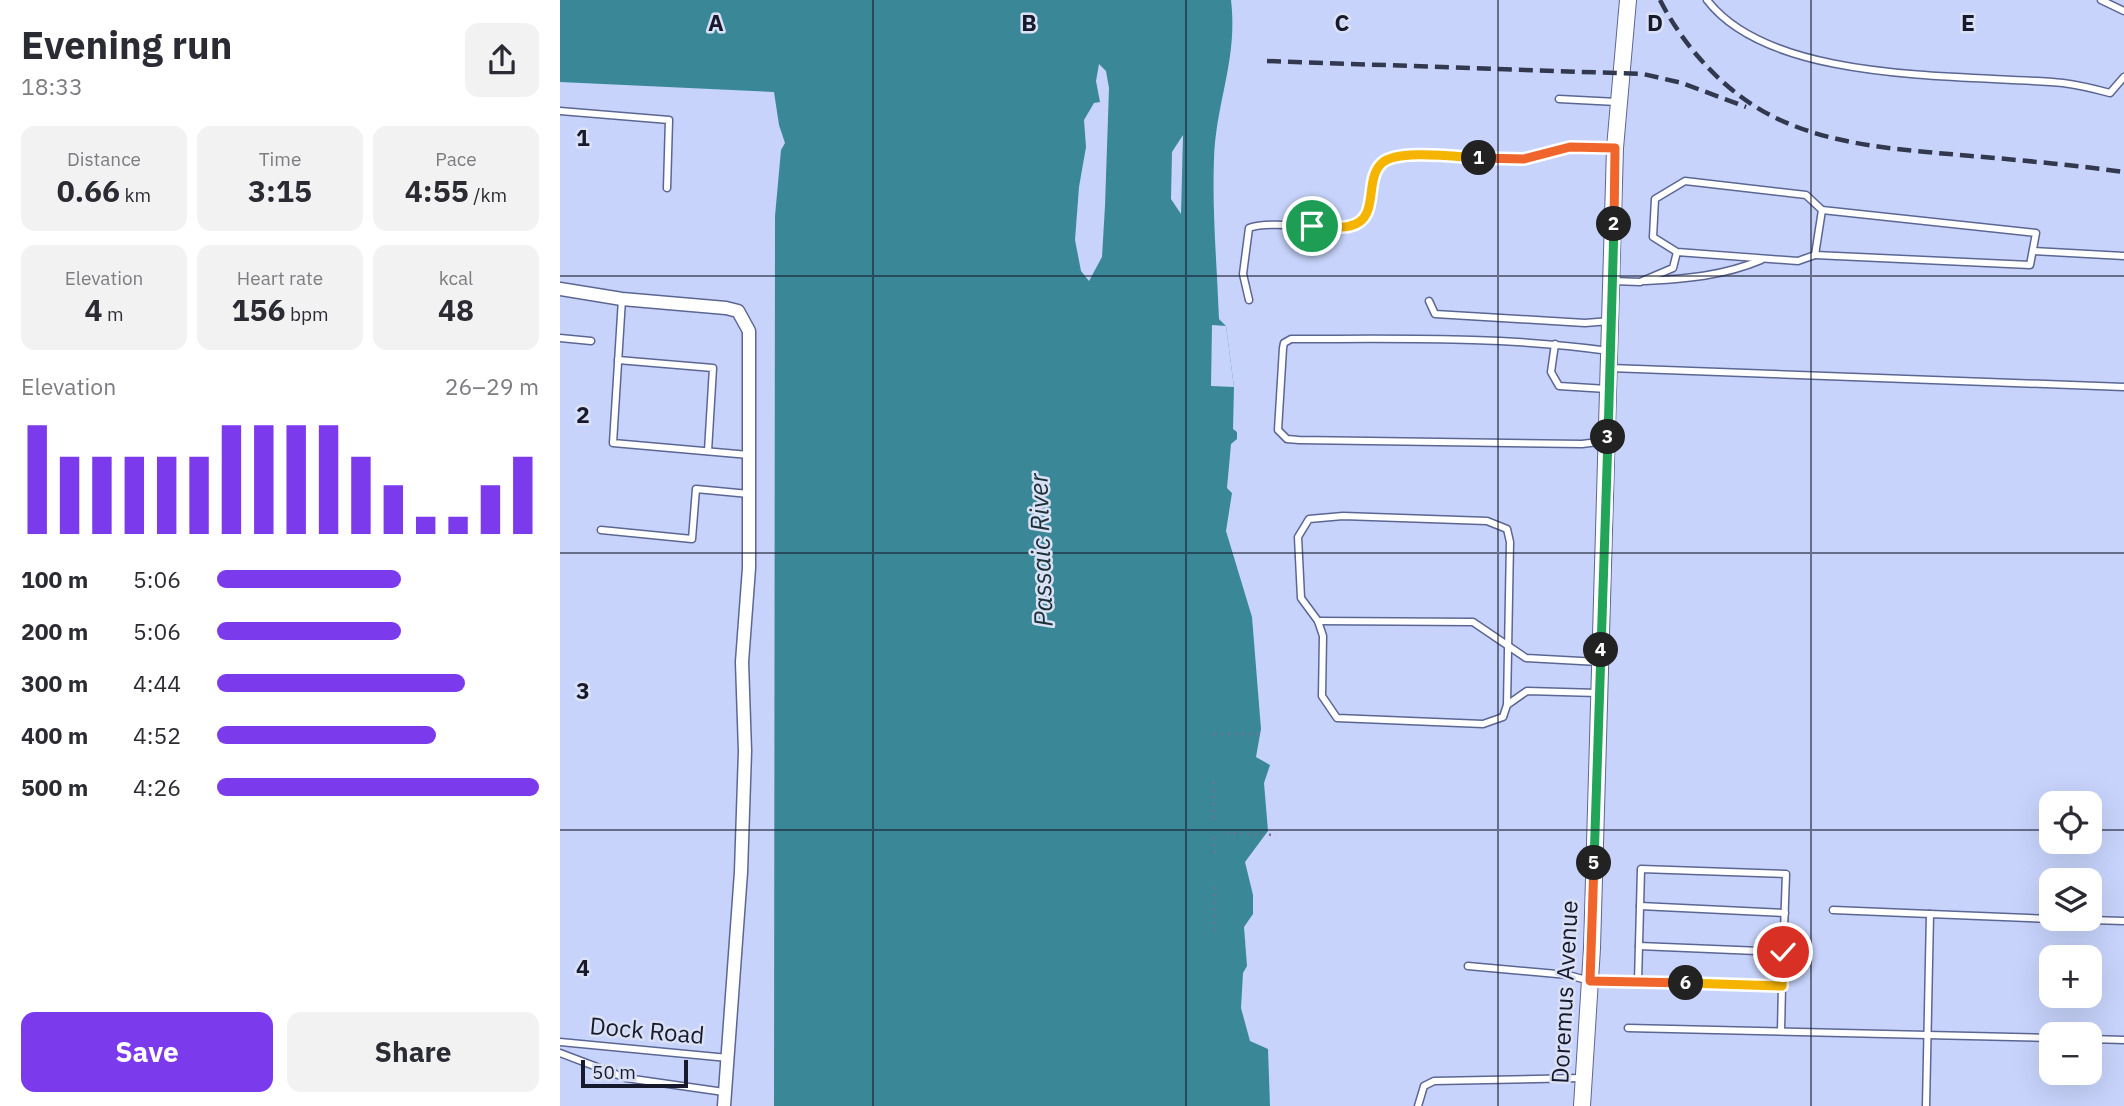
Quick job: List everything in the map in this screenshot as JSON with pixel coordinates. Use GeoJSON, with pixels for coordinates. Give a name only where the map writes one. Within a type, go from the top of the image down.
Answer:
{"type":"FeatureCollection","features":[{"type":"Feature","properties":{"kind":"main road","name":"Doremus Avenue"},"geometry":{"type":"LineString","coordinates":[[1582,1106],[1590,981],[1600,693],[1615,148],[1628,0]]}},
{"type":"Feature","properties":{"kind":"street"},"geometry":{"type":"LineString","coordinates":[[560,289],[738,312],[749,331],[749,568],[743,662],[745,751],[730,1058],[724,1106]]}},
{"type":"Feature","properties":{"kind":"lane"},"geometry":{"type":"LineString","coordinates":[[1707,0],[1749,34],[1816,61],[1896,72],[2066,83],[2110,93],[2124,77]]}},
{"type":"Feature","properties":{"kind":"lane"},"geometry":{"type":"LineString","coordinates":[[2101,0],[2124,11]]}},
{"type":"Feature","properties":{"kind":"lane"},"geometry":{"type":"LineString","coordinates":[[1559,99],[1619,102]]}},
{"type":"Feature","properties":{"kind":"lane"},"geometry":{"type":"LineString","coordinates":[[560,111],[669,120],[667,188]]}},
{"type":"Feature","properties":{"kind":"lane"},"geometry":{"type":"LineString","coordinates":[[1248,300],[1243,274],[1249,228],[1278,224],[1349,227],[1363,221],[1368,213],[1373,180],[1382,163],[1396,156],[1524,159],[1570,147],[1615,148]]}},
{"type":"Feature","properties":{"kind":"lane"},"geometry":{"type":"LineString","coordinates":[[1685,181],[1806,195],[1822,209],[2036,233],[2030,265],[1815,255],[1798,261],[1677,253],[1653,237],[1656,199],[1685,181]]}},
{"type":"Feature","properties":{"kind":"lane"},"geometry":{"type":"LineString","coordinates":[[1815,255],[1822,209]]}},
{"type":"Feature","properties":{"kind":"lane"},"geometry":{"type":"LineString","coordinates":[[2033,251],[2124,256]]}},
{"type":"Feature","properties":{"kind":"lane"},"geometry":{"type":"LineString","coordinates":[[1640,282],[1673,268],[1677,253]]}},
{"type":"Feature","properties":{"kind":"lane"},"geometry":{"type":"LineString","coordinates":[[1613,281],[1684,279],[1735,271],[1765,258]]}},
{"type":"Feature","properties":{"kind":"lane"},"geometry":{"type":"LineString","coordinates":[[622,299],[613,443],[748,454]]}},
{"type":"Feature","properties":{"kind":"lane"},"geometry":{"type":"LineString","coordinates":[[1429,301],[1435,314],[1585,323],[1612,320]]}},
{"type":"Feature","properties":{"kind":"lane"},"geometry":{"type":"LineString","coordinates":[[560,338],[591,341]]}},
{"type":"Feature","properties":{"kind":"lane"},"geometry":{"type":"LineString","coordinates":[[1608,441],[1582,444],[1299,440],[1287,439],[1278,430],[1283,348],[1284,342],[1291,339],[1477,339],[1611,351]]}},
{"type":"Feature","properties":{"kind":"lane"},"geometry":{"type":"LineString","coordinates":[[1555,344],[1551,372],[1559,386],[1609,389]]}},
{"type":"Feature","properties":{"kind":"lane"},"geometry":{"type":"LineString","coordinates":[[618,360],[713,368],[708,451]]}},
{"type":"Feature","properties":{"kind":"lane"},"geometry":{"type":"LineString","coordinates":[[1610,368],[2124,387]]}},
{"type":"Feature","properties":{"kind":"lane"},"geometry":{"type":"LineString","coordinates":[[601,530],[692,539],[696,489],[749,494]]}},
{"type":"Feature","properties":{"kind":"lane"},"geometry":{"type":"LineString","coordinates":[[1343,516],[1486,522],[1507,529],[1510,542],[1507,705],[1503,717],[1483,724],[1337,718],[1322,696],[1323,636],[1318,621],[1301,598],[1298,537],[1309,519],[1343,516]]}},
{"type":"Feature","properties":{"kind":"lane"},"geometry":{"type":"LineString","coordinates":[[1318,621],[1473,622],[1508,649],[1526,658],[1601,662]]}},
{"type":"Feature","properties":{"kind":"lane"},"geometry":{"type":"LineString","coordinates":[[1507,705],[1527,691],[1600,693]]}},
{"type":"Feature","properties":{"kind":"lane"},"geometry":{"type":"LineString","coordinates":[[1638,982],[1641,869],[1786,874],[1781,1031]]}},
{"type":"Feature","properties":{"kind":"lane"},"geometry":{"type":"LineString","coordinates":[[1640,906],[1784,913]]}},
{"type":"Feature","properties":{"kind":"lane"},"geometry":{"type":"LineString","coordinates":[[1833,910],[2039,918]]}},
{"type":"Feature","properties":{"kind":"lane"},"geometry":{"type":"LineString","coordinates":[[1926,1106],[1930,914]]}},
{"type":"Feature","properties":{"kind":"lane"},"geometry":{"type":"LineString","coordinates":[[2102,920],[2124,921]]}},
{"type":"Feature","properties":{"kind":"lane"},"geometry":{"type":"LineString","coordinates":[[1639,946],[1783,952]]}},
{"type":"Feature","properties":{"kind":"lane"},"geometry":{"type":"LineString","coordinates":[[1468,966],[1568,975],[1590,981],[1782,986]]}},
{"type":"Feature","properties":{"kind":"lane"},"geometry":{"type":"LineString","coordinates":[[1629,1028],[2039,1038]]}},
{"type":"Feature","properties":{"kind":"lane"},"geometry":{"type":"LineString","coordinates":[[2102,1040],[2124,1041]]}},
{"type":"Feature","properties":{"kind":"lane","name":"Dock Road"},"geometry":{"type":"LineString","coordinates":[[560,1042],[730,1058]]}},
{"type":"Feature","properties":{"kind":"lane","name":"Dock Road"},"geometry":{"type":"LineString","coordinates":[[560,1053],[626,1078],[726,1092]]}},
{"type":"Feature","properties":{"kind":"lane"},"geometry":{"type":"LineString","coordinates":[[1418,1106],[1424,1086],[1434,1082],[1584,1078]]}},
{"type":"Feature","properties":{"kind":"path"},"geometry":{"type":"LineString","coordinates":[[1214,734],[1260,734]]}},
{"type":"Feature","properties":{"kind":"path"},"geometry":{"type":"LineString","coordinates":[[1213,782],[1214,824]]}},
{"type":"Feature","properties":{"kind":"path"},"geometry":{"type":"LineString","coordinates":[[1227,833],[1276,835]]}},
{"type":"Feature","properties":{"kind":"path"},"geometry":{"type":"LineString","coordinates":[[1214,837],[1215,857]]}},
{"type":"Feature","properties":{"kind":"path"},"geometry":{"type":"LineString","coordinates":[[1215,886],[1215,931]]}},
{"type":"Feature","properties":{"kind":"water","name":"Passaic River"},"geometry":{"type":"Polygon","coordinates":[[[560,0],[1231,0],[1232,42],[1218,118],[1214,159],[1219,319],[1226,326],[1234,387],[1233,429],[1237,432],[1237,439],[1231,444],[1227,488],[1232,493],[1226,531],[1252,617],[1261,729],[1256,757],[1270,765],[1264,783],[1268,831],[1245,862],[1253,895],[1253,914],[1244,927],[1247,966],[1243,973],[1241,1008],[1250,1041],[1268,1049],[1270,1106],[774,1106],[775,216],[781,150],[785,143],[774,92],[560,82],[560,0]]]}},
{"type":"Feature","properties":{"kind":"pier"},"geometry":{"type":"Polygon","coordinates":[[[1099,64],[1106,71],[1109,88],[1105,206],[1102,257],[1089,281],[1081,271],[1075,240],[1079,187],[1086,147],[1084,120],[1094,103],[1100,102],[1096,81],[1099,64]]]}},
{"type":"Feature","properties":{"kind":"pier"},"geometry":{"type":"Polygon","coordinates":[[[1183,135],[1181,214],[1171,199],[1172,152],[1183,135]]]}},
{"type":"Feature","properties":{"kind":"pier"},"geometry":{"type":"Polygon","coordinates":[[[1212,325],[1226,326],[1234,387],[1211,386],[1212,325]]]}},
{"type":"Feature","properties":{"kind":"railway"},"geometry":{"type":"LineString","coordinates":[[1660,0],[1695,53],[1725,84],[1759,109],[1798,127],[1840,140],[1884,147],[2124,172]]}},
{"type":"Feature","properties":{"kind":"railway"},"geometry":{"type":"LineString","coordinates":[[1267,61],[1643,74],[1682,83],[1746,107]]}},
{"type":"Feature","properties":{"kind":"route"},"geometry":{"type":"LineString","coordinates":[[1312,226],[1349,227],[1363,221],[1368,213],[1373,180],[1382,163],[1396,156],[1524,159],[1570,147],[1615,148],[1612,320],[1590,981],[1782,986],[1783,952]]}}]}
